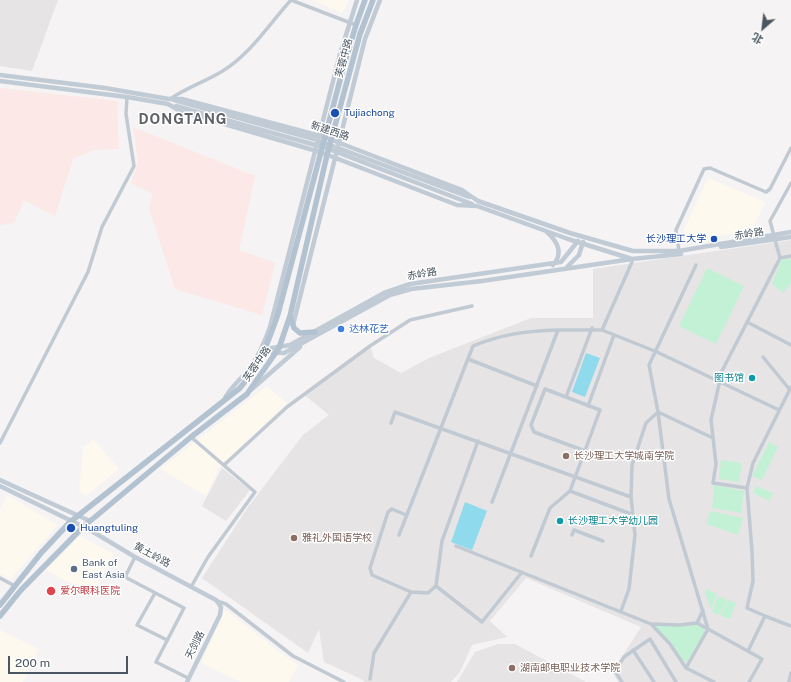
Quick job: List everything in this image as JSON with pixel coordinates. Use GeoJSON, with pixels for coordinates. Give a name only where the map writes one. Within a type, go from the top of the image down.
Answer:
{"type":"FeatureCollection","features":[{"type":"Feature","properties":{"kind":"main road"},"geometry":{"type":"LineString","coordinates":[[322,137],[349,22],[357,0]]}},
{"type":"Feature","properties":{"kind":"main road","name":"芙蓉中路"},"geometry":{"type":"LineString","coordinates":[[0,605],[70,522],[240,388],[253,373],[265,351],[278,314],[322,137],[365,0]]}},
{"type":"Feature","properties":{"kind":"main road","name":"芙蓉中路"},"geometry":{"type":"LineString","coordinates":[[0,616],[21,590],[83,526],[191,437],[247,394],[276,354],[290,316],[327,155],[360,34],[373,0]]}},
{"type":"Feature","properties":{"kind":"main road"},"geometry":{"type":"LineString","coordinates":[[293,325],[365,39],[380,0]]}},
{"type":"Feature","properties":{"kind":"main road","name":"新建西路"},"geometry":{"type":"LineString","coordinates":[[0,75],[105,88],[169,102],[313,144],[477,203],[580,236]]}},
{"type":"Feature","properties":{"kind":"main road","name":"新建西路"},"geometry":{"type":"LineString","coordinates":[[0,81],[169,102],[182,99],[322,137],[462,190],[477,203],[544,230],[632,260]]}},
{"type":"Feature","properties":{"kind":"main road","name":"新建西路"},"geometry":{"type":"LineString","coordinates":[[169,102],[180,111],[327,155],[457,205],[477,203]]}},
{"type":"Feature","properties":{"kind":"main road"},"geometry":{"type":"LineString","coordinates":[[224,401],[228,392],[243,377],[260,353],[270,327],[318,152]]}},
{"type":"Feature","properties":{"kind":"main road"},"geometry":{"type":"LineString","coordinates":[[544,230],[554,238],[558,246],[559,253],[553,264]]}},
{"type":"Feature","properties":{"kind":"main road","name":"赤岭路"},"geometry":{"type":"LineString","coordinates":[[276,354],[284,353],[390,294],[411,289],[482,281],[566,267],[663,256],[775,237],[791,232]]}},
{"type":"Feature","properties":{"kind":"main road"},"geometry":{"type":"LineString","coordinates":[[566,267],[579,255],[583,244],[580,236]]}},
{"type":"Feature","properties":{"kind":"main road","name":"赤岭路"},"geometry":{"type":"LineString","coordinates":[[265,351],[290,345],[384,293],[410,284],[561,262],[580,236],[633,251],[679,251],[775,237],[791,237]]}},
{"type":"Feature","properties":{"kind":"main road"},"geometry":{"type":"LineString","coordinates":[[290,316],[293,325],[300,333],[314,332]]}},
{"type":"Feature","properties":{"kind":"main road","name":"赤岭路"},"geometry":{"type":"LineString","coordinates":[[247,394],[282,365],[304,342]]}},
{"type":"Feature","properties":{"kind":"main road"},"geometry":{"type":"LineString","coordinates":[[265,351],[276,354]]}},
{"type":"Feature","properties":{"kind":"main road"},"geometry":{"type":"LineString","coordinates":[[0,480],[90,521]]}},
{"type":"Feature","properties":{"kind":"main road","name":"黄土岭路"},"geometry":{"type":"LineString","coordinates":[[0,486],[70,522],[83,526],[135,557],[216,600]]}},
{"type":"Feature","properties":{"kind":"main road","name":"天剑路"},"geometry":{"type":"LineString","coordinates":[[187,680],[220,615],[221,607],[216,600]]}},
{"type":"Feature","properties":{"kind":"street"},"geometry":{"type":"LineString","coordinates":[[169,102],[183,90],[221,72],[246,52],[281,9],[291,0],[356,25]]}},
{"type":"Feature","properties":{"kind":"street"},"geometry":{"type":"LineString","coordinates":[[0,443],[88,272],[102,227],[134,166],[126,114],[127,97]]}},
{"type":"Feature","properties":{"kind":"street"},"geometry":{"type":"LineString","coordinates":[[679,251],[676,230],[704,169],[710,168],[766,192],[770,189],[791,148]]}},
{"type":"Feature","properties":{"kind":"street"},"geometry":{"type":"LineString","coordinates":[[747,488],[713,483],[716,464],[711,420],[722,371],[780,258],[770,221],[791,183]]}},
{"type":"Feature","properties":{"kind":"street"},"geometry":{"type":"LineString","coordinates":[[780,258],[791,256]]}},
{"type":"Feature","properties":{"kind":"street"},"geometry":{"type":"LineString","coordinates":[[602,330],[632,260]]}},
{"type":"Feature","properties":{"kind":"street"},"geometry":{"type":"LineString","coordinates":[[686,668],[708,629],[669,499],[658,412],[649,365],[657,352],[696,265]]}},
{"type":"Feature","properties":{"kind":"street"},"geometry":{"type":"LineString","coordinates":[[224,465],[287,407],[404,323],[410,320],[472,306]]}},
{"type":"Feature","properties":{"kind":"street"},"geometry":{"type":"LineString","coordinates":[[747,322],[791,345]]}},
{"type":"Feature","properties":{"kind":"street"},"geometry":{"type":"LineString","coordinates":[[566,397],[592,328]]}},
{"type":"Feature","properties":{"kind":"street"},"geometry":{"type":"LineString","coordinates":[[399,535],[473,346],[497,336],[529,331],[592,328],[602,330],[657,352],[779,410]]}},
{"type":"Feature","properties":{"kind":"street"},"geometry":{"type":"LineString","coordinates":[[492,502],[558,330]]}},
{"type":"Feature","properties":{"kind":"street"},"geometry":{"type":"LineString","coordinates":[[588,406],[614,335]]}},
{"type":"Feature","properties":{"kind":"street"},"geometry":{"type":"LineString","coordinates":[[763,357],[790,389],[753,463],[747,488],[753,569],[753,580],[747,608],[791,626]]}},
{"type":"Feature","properties":{"kind":"street"},"geometry":{"type":"LineString","coordinates":[[468,359],[537,386]]}},
{"type":"Feature","properties":{"kind":"street"},"geometry":{"type":"LineString","coordinates":[[531,556],[550,508],[570,491],[576,476],[600,410],[544,389],[531,425],[534,432],[585,451]]}},
{"type":"Feature","properties":{"kind":"street"},"geometry":{"type":"LineString","coordinates":[[391,423],[395,412],[631,497]]}},
{"type":"Feature","properties":{"kind":"street"},"geometry":{"type":"LineString","coordinates":[[658,412],[713,438]]}},
{"type":"Feature","properties":{"kind":"street"},"geometry":{"type":"LineString","coordinates":[[621,611],[627,596],[632,575],[635,535],[631,497],[632,465],[646,423],[658,412]]}},
{"type":"Feature","properties":{"kind":"street"},"geometry":{"type":"LineString","coordinates":[[191,437],[255,492],[208,557],[191,587]]}},
{"type":"Feature","properties":{"kind":"street"},"geometry":{"type":"LineString","coordinates":[[406,515],[392,509],[388,512],[370,568],[372,575],[411,592],[428,593],[436,586],[442,541],[478,441]]}},
{"type":"Feature","properties":{"kind":"street"},"geometry":{"type":"LineString","coordinates":[[570,491],[632,514]]}},
{"type":"Feature","properties":{"kind":"street"},"geometry":{"type":"LineString","coordinates":[[572,536],[574,530],[603,541]]}},
{"type":"Feature","properties":{"kind":"street"},"geometry":{"type":"LineString","coordinates":[[456,546],[651,624],[680,625],[697,623],[762,659],[749,682]]}},
{"type":"Feature","properties":{"kind":"street"},"geometry":{"type":"LineString","coordinates":[[135,557],[125,577],[184,608],[156,662],[187,680]]}},
{"type":"Feature","properties":{"kind":"street"},"geometry":{"type":"LineString","coordinates":[[436,586],[482,622],[522,572]]}},
{"type":"Feature","properties":{"kind":"street"},"geometry":{"type":"LineString","coordinates":[[0,578],[15,586]]}},
{"type":"Feature","properties":{"kind":"street"},"geometry":{"type":"LineString","coordinates":[[370,679],[374,653],[411,592]]}},
{"type":"Feature","properties":{"kind":"street"},"geometry":{"type":"LineString","coordinates":[[155,593],[137,625],[167,640]]}},
{"type":"Feature","properties":{"kind":"street"},"geometry":{"type":"LineString","coordinates":[[216,600],[226,604],[293,656],[344,682]]}},
{"type":"Feature","properties":{"kind":"street"},"geometry":{"type":"LineString","coordinates":[[697,623],[703,610]]}},
{"type":"Feature","properties":{"kind":"street"},"geometry":{"type":"LineString","coordinates":[[748,651],[765,616]]}},
{"type":"Feature","properties":{"kind":"street"},"geometry":{"type":"LineString","coordinates":[[651,624],[670,644],[686,668],[714,682]]}},
{"type":"Feature","properties":{"kind":"street"},"geometry":{"type":"LineString","coordinates":[[622,682],[615,671],[624,657],[650,639],[676,682]]}},
{"type":"Feature","properties":{"kind":"street"},"geometry":{"type":"LineString","coordinates":[[633,650],[654,682]]}},
{"type":"Feature","properties":{"kind":"street"},"geometry":{"type":"LineString","coordinates":[[789,682],[791,673]]}},
{"type":"Feature","properties":{"kind":"shaded area"},"geometry":{"type":"Polygon","coordinates":[[[0,0],[58,0],[32,71],[0,66],[0,0]]]}},
{"type":"Feature","properties":{"kind":"shaded area"},"geometry":{"type":"Polygon","coordinates":[[[313,0],[349,0],[342,13],[313,0]]]}},
{"type":"Feature","properties":{"kind":"shaded area"},"geometry":{"type":"Polygon","coordinates":[[[0,88],[117,101],[119,149],[94,150],[73,159],[55,216],[24,200],[14,223],[0,225],[0,88]]]}},
{"type":"Feature","properties":{"kind":"shaded area"},"geometry":{"type":"Polygon","coordinates":[[[133,127],[255,176],[239,250],[275,263],[262,315],[175,289],[149,208],[153,194],[131,183],[138,162],[133,127]]]}},
{"type":"Feature","properties":{"kind":"shaded area"},"geometry":{"type":"Polygon","coordinates":[[[708,178],[766,202],[751,231],[685,240],[684,229],[708,178]]]}},
{"type":"Feature","properties":{"kind":"shaded area","name":"长沙理工大学城南学院"},"geometry":{"type":"Polygon","coordinates":[[[791,240],[791,682],[618,682],[612,672],[641,627],[526,578],[490,621],[507,637],[472,645],[460,672],[451,682],[365,682],[324,662],[319,629],[308,653],[202,578],[248,507],[303,435],[329,415],[303,394],[370,346],[374,358],[401,373],[429,358],[531,318],[593,318],[593,269],[791,240]]]}},
{"type":"Feature","properties":{"kind":"shaded area"},"geometry":{"type":"Polygon","coordinates":[[[267,386],[287,403],[219,468],[206,496],[160,469],[267,386]]]}},
{"type":"Feature","properties":{"kind":"shaded area"},"geometry":{"type":"Polygon","coordinates":[[[93,439],[119,469],[86,496],[79,491],[83,448],[93,439]]]}},
{"type":"Feature","properties":{"kind":"shaded area"},"geometry":{"type":"Polygon","coordinates":[[[222,468],[250,490],[226,521],[202,506],[222,468]]]}},
{"type":"Feature","properties":{"kind":"shaded area"},"geometry":{"type":"Polygon","coordinates":[[[7,495],[58,525],[11,579],[0,574],[0,510],[7,495]]]}},
{"type":"Feature","properties":{"kind":"shaded area"},"geometry":{"type":"Polygon","coordinates":[[[80,536],[114,554],[93,595],[46,570],[80,536]]]}},
{"type":"Feature","properties":{"kind":"shaded area"},"geometry":{"type":"Polygon","coordinates":[[[225,609],[298,665],[289,682],[240,682],[201,663],[225,609]]]}},
{"type":"Feature","properties":{"kind":"shaded area"},"geometry":{"type":"Polygon","coordinates":[[[0,630],[39,649],[23,682],[0,682],[0,630]]]}},
{"type":"Feature","properties":{"kind":"shaded area","name":"湖南邮电职业技术学院"},"geometry":{"type":"Polygon","coordinates":[[[498,644],[515,644],[586,682],[457,682],[475,652],[498,644]]]}},
{"type":"Feature","properties":{"kind":"green space"},"geometry":{"type":"Polygon","coordinates":[[[791,259],[791,283],[783,293],[772,284],[781,260],[791,259]]]}},
{"type":"Feature","properties":{"kind":"green space"},"geometry":{"type":"Polygon","coordinates":[[[707,268],[744,286],[716,344],[679,326],[707,268]]]}},
{"type":"Feature","properties":{"kind":"green space"},"geometry":{"type":"Polygon","coordinates":[[[769,442],[778,447],[762,480],[752,476],[769,442]]]}},
{"type":"Feature","properties":{"kind":"green space"},"geometry":{"type":"Polygon","coordinates":[[[721,460],[742,463],[739,482],[719,479],[721,460]]]}},
{"type":"Feature","properties":{"kind":"green space"},"geometry":{"type":"Polygon","coordinates":[[[714,485],[744,491],[741,513],[712,508],[714,485]]]}},
{"type":"Feature","properties":{"kind":"green space"},"geometry":{"type":"Polygon","coordinates":[[[756,486],[773,493],[769,501],[753,493],[756,486]]]}},
{"type":"Feature","properties":{"kind":"green space"},"geometry":{"type":"Polygon","coordinates":[[[710,511],[743,518],[738,535],[707,524],[710,511]]]}},
{"type":"Feature","properties":{"kind":"green space"},"geometry":{"type":"Polygon","coordinates":[[[706,589],[717,594],[711,609],[705,593],[706,589]]]}},
{"type":"Feature","properties":{"kind":"green space"},"geometry":{"type":"Polygon","coordinates":[[[718,596],[727,600],[720,615],[712,612],[718,596]]]}},
{"type":"Feature","properties":{"kind":"green space"},"geometry":{"type":"Polygon","coordinates":[[[728,600],[736,603],[730,619],[721,616],[728,600]]]}},
{"type":"Feature","properties":{"kind":"green space"},"geometry":{"type":"Polygon","coordinates":[[[657,625],[696,625],[703,628],[705,632],[686,662],[683,661],[671,643],[655,627],[657,625]]]}},
{"type":"Feature","properties":{"kind":"water"},"geometry":{"type":"Polygon","coordinates":[[[586,353],[600,358],[585,397],[572,392],[586,353]]]}},
{"type":"Feature","properties":{"kind":"water"},"geometry":{"type":"Polygon","coordinates":[[[465,502],[487,511],[472,550],[451,542],[465,502]]]}},
{"type":"Feature","properties":{"kind":"place","name":"Tujiachong"},"geometry":{"type":"Point","coordinates":[335,113]}},
{"type":"Feature","properties":{"kind":"place","name":"长沙理工大学"},"geometry":{"type":"Point","coordinates":[714,239]}},
{"type":"Feature","properties":{"kind":"place","name":"达林花艺"},"geometry":{"type":"Point","coordinates":[341,329]}},
{"type":"Feature","properties":{"kind":"place","name":"图书馆"},"geometry":{"type":"Point","coordinates":[752,378]}},
{"type":"Feature","properties":{"kind":"place","name":"长沙理工大学城南学院"},"geometry":{"type":"Point","coordinates":[566,456]}},
{"type":"Feature","properties":{"kind":"place","name":"长沙理工大学幼儿园"},"geometry":{"type":"Point","coordinates":[560,521]}},
{"type":"Feature","properties":{"kind":"place","name":"Huangtuling"},"geometry":{"type":"Point","coordinates":[71,528]}},
{"type":"Feature","properties":{"kind":"place","name":"雅礼外国语学校"},"geometry":{"type":"Point","coordinates":[294,538]}},
{"type":"Feature","properties":{"kind":"place","name":"Bank of East Asia"},"geometry":{"type":"Point","coordinates":[74,569]}},
{"type":"Feature","properties":{"kind":"place","name":"爱尔眼科医院"},"geometry":{"type":"Point","coordinates":[51,591]}},
{"type":"Feature","properties":{"kind":"place","name":"湖南邮电职业技术学院"},"geometry":{"type":"Point","coordinates":[512,668]}},
{"type":"Feature","properties":{"kind":"district","name":"DONGTANG"},"geometry":{"type":"Point","coordinates":[183,120]}}]}
